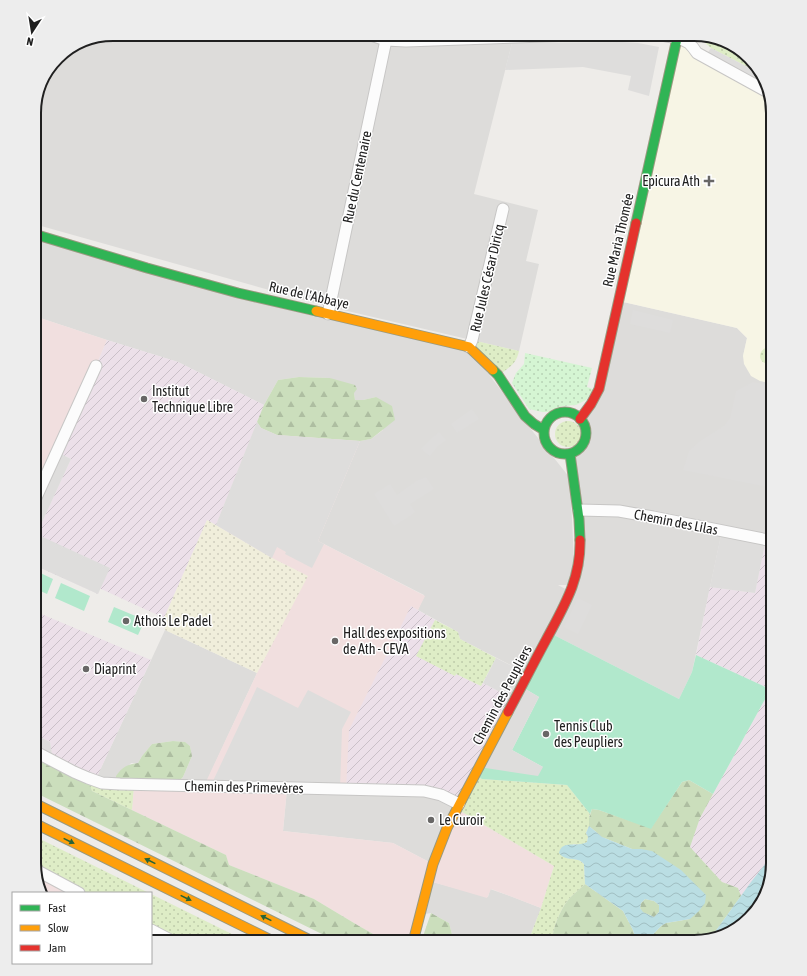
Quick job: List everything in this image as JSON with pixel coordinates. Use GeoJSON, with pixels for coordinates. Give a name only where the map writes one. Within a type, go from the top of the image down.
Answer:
{"type":"FeatureCollection","features":[{"type":"Feature","properties":{"kind":"main road","name":"Rue Maria Thomée"},"geometry":{"type":"LineString","coordinates":[[580,419],[595,399],[599,389],[677,41]]}},
{"type":"Feature","properties":{"kind":"main road","name":"Rue de l'Abbaye"},"geometry":{"type":"LineString","coordinates":[[41,236],[215,287],[469,347]]}},
{"type":"Feature","properties":{"kind":"main road"},"geometry":{"type":"LineString","coordinates":[[469,347],[498,376],[525,416],[544,430]]}},
{"type":"Feature","properties":{"kind":"main road"},"geometry":{"type":"LineString","coordinates":[[562,413],[569,413],[580,419],[586,431],[586,438],[583,445],[578,450],[564,455],[558,453],[547,444],[544,437],[544,430],[550,418],[562,413]]}},
{"type":"Feature","properties":{"kind":"main road","name":"Chemin des Peupliers"},"geometry":{"type":"LineString","coordinates":[[415,935],[440,846],[459,804],[570,596],[575,581],[580,559],[580,528],[579,510],[570,454]]}},
{"type":"Feature","properties":{"kind":"main road"},"geometry":{"type":"LineString","coordinates":[[41,806],[300,935]]}},
{"type":"Feature","properties":{"kind":"main road"},"geometry":{"type":"LineString","coordinates":[[41,826],[261,935]]}},
{"type":"Feature","properties":{"kind":"street","name":"Rue du Centenaire"},"geometry":{"type":"LineString","coordinates":[[328,314],[386,41]]}},
{"type":"Feature","properties":{"kind":"street"},"geometry":{"type":"LineString","coordinates":[[685,41],[704,58],[762,89]]}},
{"type":"Feature","properties":{"kind":"street","name":"Rue Jules César Diricq"},"geometry":{"type":"LineString","coordinates":[[469,347],[472,340],[503,209]]}},
{"type":"Feature","properties":{"kind":"street"},"geometry":{"type":"LineString","coordinates":[[41,487],[96,366]]}},
{"type":"Feature","properties":{"kind":"street","name":"Chemin des Lilas"},"geometry":{"type":"LineString","coordinates":[[579,510],[619,511],[653,516],[766,540]]}},
{"type":"Feature","properties":{"kind":"street","name":"Chemin des Primevères"},"geometry":{"type":"LineString","coordinates":[[41,756],[74,772],[102,783],[134,785],[424,791],[441,795],[459,804]]}},
{"type":"Feature","properties":{"kind":"street"},"geometry":{"type":"LineString","coordinates":[[42,873],[77,892]]}},
{"type":"Feature","properties":{"kind":"shaded area"},"geometry":{"type":"Polygon","coordinates":[[[109,41],[512,41],[474,194],[538,210],[526,261],[539,264],[519,351],[326,306],[41,226],[41,109],[43,95],[48,81],[56,69],[73,53],[95,43],[109,41]]]}},
{"type":"Feature","properties":{"kind":"shaded area","name":"Epicura Ath"},"geometry":{"type":"Polygon","coordinates":[[[677,41],[680,41],[761,88],[765,99],[766,382],[751,376],[744,364],[743,356],[747,338],[737,328],[619,301],[677,41]]]}},
{"type":"Feature","properties":{"kind":"shaded area"},"geometry":{"type":"Polygon","coordinates":[[[623,42],[659,47],[649,96],[628,90],[631,76],[583,67],[505,70],[512,43],[623,42]]]}},
{"type":"Feature","properties":{"kind":"shaded area"},"geometry":{"type":"Polygon","coordinates":[[[711,48],[750,68],[759,81],[762,89],[704,58],[711,48]]]}},
{"type":"Feature","properties":{"kind":"shaded area"},"geometry":{"type":"Polygon","coordinates":[[[41,240],[467,351],[478,360],[570,478],[574,562],[568,585],[558,585],[571,592],[575,581],[575,452],[583,445],[586,438],[584,425],[619,301],[737,328],[747,338],[743,356],[766,379],[766,540],[722,531],[692,672],[679,699],[550,633],[528,674],[460,639],[458,632],[418,610],[424,595],[318,541],[360,441],[371,439],[383,430],[376,397],[355,400],[354,393],[330,378],[299,377],[278,380],[264,405],[178,362],[41,318],[41,240]]]}},
{"type":"Feature","properties":{"kind":"shaded area"},"geometry":{"type":"Polygon","coordinates":[[[633,310],[673,320],[670,333],[630,324],[633,310]]]}},
{"type":"Feature","properties":{"kind":"shaded area"},"geometry":{"type":"Polygon","coordinates":[[[41,318],[107,340],[41,487],[41,318]]]}},
{"type":"Feature","properties":{"kind":"shaded area"},"geometry":{"type":"Polygon","coordinates":[[[107,340],[178,362],[264,405],[216,525],[207,520],[164,618],[99,588],[98,594],[41,568],[41,524],[71,459],[57,452],[107,340]]]}},
{"type":"Feature","properties":{"kind":"shaded area"},"geometry":{"type":"Polygon","coordinates":[[[753,382],[766,385],[766,487],[683,470],[689,451],[699,442],[725,425],[730,418],[736,391],[753,382]]]}},
{"type":"Feature","properties":{"kind":"shaded area"},"geometry":{"type":"Polygon","coordinates":[[[472,409],[479,419],[457,433],[451,424],[472,409]]]}},
{"type":"Feature","properties":{"kind":"shaded area"},"geometry":{"type":"Polygon","coordinates":[[[257,422],[261,428],[277,435],[360,441],[318,541],[425,596],[418,610],[411,607],[346,790],[287,789],[283,831],[393,843],[433,864],[457,809],[554,866],[541,908],[491,889],[487,898],[429,881],[415,935],[375,935],[314,899],[229,865],[226,855],[132,810],[134,785],[204,786],[257,673],[307,576],[272,558],[216,525],[257,422]]]}},
{"type":"Feature","properties":{"kind":"shaded area"},"geometry":{"type":"Polygon","coordinates":[[[257,422],[261,428],[277,435],[360,441],[318,541],[324,544],[312,568],[285,554],[286,552],[277,547],[272,558],[216,525],[257,422]]]}},
{"type":"Feature","properties":{"kind":"shaded area"},"geometry":{"type":"Polygon","coordinates":[[[439,432],[446,440],[438,446],[430,456],[421,449],[439,432]]]}},
{"type":"Feature","properties":{"kind":"shaded area"},"geometry":{"type":"Polygon","coordinates":[[[57,452],[71,459],[41,524],[41,487],[57,452]]]}},
{"type":"Feature","properties":{"kind":"shaded area"},"geometry":{"type":"Polygon","coordinates":[[[426,477],[434,489],[410,504],[415,512],[394,526],[374,494],[390,484],[397,495],[416,481],[426,477]]]}},
{"type":"Feature","properties":{"kind":"shaded area"},"geometry":{"type":"Polygon","coordinates":[[[207,520],[272,558],[308,576],[257,673],[165,630],[164,618],[207,520]]]}},
{"type":"Feature","properties":{"kind":"shaded area"},"geometry":{"type":"Polygon","coordinates":[[[722,530],[766,539],[755,593],[710,587],[722,530]]]}},
{"type":"Feature","properties":{"kind":"shaded area"},"geometry":{"type":"Polygon","coordinates":[[[41,536],[110,568],[98,594],[41,568],[41,536]]]}},
{"type":"Feature","properties":{"kind":"shaded area"},"geometry":{"type":"Polygon","coordinates":[[[766,539],[766,687],[696,655],[710,587],[755,593],[766,539]]]}},
{"type":"Feature","properties":{"kind":"shaded area"},"geometry":{"type":"Polygon","coordinates":[[[578,598],[592,605],[578,634],[564,627],[578,598]]]}},
{"type":"Feature","properties":{"kind":"shaded area"},"geometry":{"type":"Polygon","coordinates":[[[411,606],[435,620],[417,656],[455,676],[456,674],[481,686],[483,683],[515,700],[459,804],[446,797],[346,790],[349,730],[411,606]]]}},
{"type":"Feature","properties":{"kind":"shaded area","name":"Diaprint"},"geometry":{"type":"Polygon","coordinates":[[[41,614],[151,660],[95,781],[53,761],[50,742],[41,738],[41,614]]]}},
{"type":"Feature","properties":{"kind":"shaded area"},"geometry":{"type":"Polygon","coordinates":[[[165,630],[257,673],[204,787],[174,786],[183,777],[192,756],[190,746],[184,742],[173,741],[152,744],[138,763],[131,763],[116,781],[95,781],[165,630]]]}},
{"type":"Feature","properties":{"kind":"shaded area"},"geometry":{"type":"Polygon","coordinates":[[[496,658],[528,674],[522,687],[539,697],[512,750],[543,767],[538,776],[479,767],[515,700],[483,683],[496,658]]]}},
{"type":"Feature","properties":{"kind":"shaded area"},"geometry":{"type":"Polygon","coordinates":[[[257,687],[298,708],[308,690],[351,712],[342,729],[340,790],[308,789],[307,783],[285,782],[284,788],[238,787],[237,781],[213,781],[257,687]]]}},
{"type":"Feature","properties":{"kind":"shaded area"},"geometry":{"type":"Polygon","coordinates":[[[766,698],[766,863],[741,896],[738,888],[722,882],[690,847],[700,818],[766,698]]]}},
{"type":"Feature","properties":{"kind":"shaded area"},"geometry":{"type":"Polygon","coordinates":[[[41,738],[50,742],[53,761],[41,755],[41,738]]]}},
{"type":"Feature","properties":{"kind":"shaded area"},"geometry":{"type":"Polygon","coordinates":[[[287,789],[424,791],[459,804],[433,864],[393,843],[283,831],[287,789]]]}},
{"type":"Feature","properties":{"kind":"shaded area"},"geometry":{"type":"Polygon","coordinates":[[[42,873],[77,892],[48,892],[43,881],[42,873]]]}},
{"type":"Feature","properties":{"kind":"shaded area"},"geometry":{"type":"Polygon","coordinates":[[[429,881],[488,897],[490,889],[541,908],[531,935],[452,935],[449,923],[431,913],[420,915],[429,881]]]}},
{"type":"Feature","properties":{"kind":"green space"},"geometry":{"type":"Polygon","coordinates":[[[704,42],[712,43],[730,51],[738,56],[750,68],[711,48],[704,42]]]}},
{"type":"Feature","properties":{"kind":"green space"},"geometry":{"type":"Polygon","coordinates":[[[472,340],[519,351],[518,356],[512,365],[498,376],[472,340]]]}},
{"type":"Feature","properties":{"kind":"green space"},"geometry":{"type":"Polygon","coordinates":[[[766,348],[766,364],[760,358],[761,352],[766,348]]]}},
{"type":"Feature","properties":{"kind":"green space"},"geometry":{"type":"Polygon","coordinates":[[[525,353],[592,368],[587,387],[593,389],[586,400],[576,405],[562,406],[550,412],[529,409],[512,383],[516,373],[524,364],[525,353]]]}},
{"type":"Feature","properties":{"kind":"green space"},"geometry":{"type":"Polygon","coordinates":[[[299,377],[330,378],[355,385],[357,389],[354,393],[355,400],[376,397],[392,406],[395,420],[371,439],[360,441],[277,435],[261,428],[257,422],[264,405],[278,380],[299,377]]]}},
{"type":"Feature","properties":{"kind":"green space"},"geometry":{"type":"Polygon","coordinates":[[[568,421],[577,425],[581,434],[577,443],[568,447],[559,443],[555,434],[559,425],[568,421]]]}},
{"type":"Feature","properties":{"kind":"green space"},"geometry":{"type":"Polygon","coordinates":[[[41,573],[53,579],[47,594],[41,591],[41,573]]]}},
{"type":"Feature","properties":{"kind":"green space"},"geometry":{"type":"Polygon","coordinates":[[[61,583],[90,596],[84,611],[55,598],[61,583]]]}},
{"type":"Feature","properties":{"kind":"green space","name":"Athois Le Padel"},"geometry":{"type":"Polygon","coordinates":[[[114,607],[145,620],[138,635],[108,622],[114,607]]]}},
{"type":"Feature","properties":{"kind":"green space"},"geometry":{"type":"Polygon","coordinates":[[[435,620],[458,632],[460,639],[496,658],[481,686],[456,674],[455,676],[416,656],[435,620]]]}},
{"type":"Feature","properties":{"kind":"green space"},"geometry":{"type":"Polygon","coordinates":[[[550,633],[679,699],[692,672],[696,655],[766,687],[766,698],[713,794],[689,780],[682,782],[651,829],[599,810],[592,809],[590,814],[567,785],[482,779],[475,774],[479,767],[543,767],[512,750],[539,697],[522,687],[550,633]]]}},
{"type":"Feature","properties":{"kind":"green space"},"geometry":{"type":"Polygon","coordinates":[[[173,741],[185,742],[190,746],[192,756],[183,777],[174,786],[116,781],[116,776],[121,770],[128,765],[138,763],[152,744],[173,741]]]}},
{"type":"Feature","properties":{"kind":"green space"},"geometry":{"type":"Polygon","coordinates":[[[41,754],[88,778],[92,791],[226,855],[229,865],[314,899],[375,935],[324,935],[41,795],[41,754]]]}},
{"type":"Feature","properties":{"kind":"green space"},"geometry":{"type":"Polygon","coordinates":[[[475,774],[482,779],[567,785],[590,814],[589,826],[586,833],[588,837],[587,842],[582,845],[573,844],[566,858],[579,860],[584,864],[585,884],[565,904],[557,920],[553,935],[531,935],[554,866],[457,809],[475,774]]]}},
{"type":"Feature","properties":{"kind":"green space"},"geometry":{"type":"Polygon","coordinates":[[[88,778],[134,785],[132,810],[92,791],[88,778]]]}},
{"type":"Feature","properties":{"kind":"green space"},"geometry":{"type":"Polygon","coordinates":[[[689,780],[713,794],[700,818],[690,847],[722,882],[738,888],[741,896],[715,932],[708,934],[694,935],[653,935],[666,923],[690,919],[641,849],[632,849],[602,837],[589,826],[589,818],[592,809],[599,810],[651,828],[682,782],[689,780]]]}},
{"type":"Feature","properties":{"kind":"green space"},"geometry":{"type":"Polygon","coordinates":[[[41,839],[147,892],[77,892],[42,873],[41,839]]]}},
{"type":"Feature","properties":{"kind":"green space"},"geometry":{"type":"Polygon","coordinates":[[[585,884],[623,911],[634,935],[553,935],[562,909],[570,898],[585,884]]]}},
{"type":"Feature","properties":{"kind":"green space"},"geometry":{"type":"Polygon","coordinates":[[[152,894],[234,935],[161,935],[152,931],[152,894]]]}},
{"type":"Feature","properties":{"kind":"green space"},"geometry":{"type":"Polygon","coordinates":[[[645,899],[654,901],[659,905],[659,912],[654,917],[642,912],[640,908],[641,903],[645,899]]]}},
{"type":"Feature","properties":{"kind":"green space"},"geometry":{"type":"Polygon","coordinates":[[[431,913],[449,923],[452,935],[423,935],[431,913]]]}},
{"type":"Feature","properties":{"kind":"water"},"geometry":{"type":"Polygon","coordinates":[[[589,826],[602,837],[632,849],[652,851],[681,870],[706,895],[705,903],[690,919],[666,923],[653,935],[634,935],[623,911],[585,884],[584,864],[579,860],[563,857],[559,853],[563,846],[583,844],[587,842],[588,837],[586,833],[589,826]],[[645,899],[641,903],[640,908],[643,912],[654,917],[659,912],[659,905],[654,901],[645,899]]]}},
{"type":"Feature","properties":{"kind":"water"},"geometry":{"type":"Polygon","coordinates":[[[766,863],[764,881],[751,907],[734,923],[726,928],[715,932],[766,863]]]}},
{"type":"Feature","properties":{"kind":"traffic: fast"},"geometry":{"type":"LineString","coordinates":[[636,223],[676,41]]}},
{"type":"Feature","properties":{"kind":"traffic: fast"},"geometry":{"type":"LineString","coordinates":[[41,236],[147,268],[238,293],[316,311]]}},
{"type":"Feature","properties":{"kind":"traffic: fast"},"geometry":{"type":"LineString","coordinates":[[493,370],[498,375],[525,416],[544,430]]}},
{"type":"Feature","properties":{"kind":"traffic: fast"},"geometry":{"type":"LineString","coordinates":[[565,412],[580,418],[586,433],[580,448],[565,454],[550,448],[544,433],[550,418],[565,412]]}},
{"type":"Feature","properties":{"kind":"traffic: fast"},"geometry":{"type":"LineString","coordinates":[[570,454],[579,519],[580,540]]}},
{"type":"Feature","properties":{"kind":"traffic: slow"},"geometry":{"type":"LineString","coordinates":[[316,311],[469,347],[493,370]]}},
{"type":"Feature","properties":{"kind":"traffic: slow"},"geometry":{"type":"LineString","coordinates":[[415,935],[433,864],[447,828],[508,712]]}},
{"type":"Feature","properties":{"kind":"traffic: slow"},"geometry":{"type":"LineString","coordinates":[[41,806],[300,935]]}},
{"type":"Feature","properties":{"kind":"traffic: slow"},"geometry":{"type":"LineString","coordinates":[[41,826],[261,935]]}},
{"type":"Feature","properties":{"kind":"traffic: jam"},"geometry":{"type":"LineString","coordinates":[[580,419],[591,404],[599,389],[636,223]]}},
{"type":"Feature","properties":{"kind":"traffic: jam"},"geometry":{"type":"LineString","coordinates":[[508,712],[565,604],[578,567],[580,540]]}},
{"type":"Feature","properties":{"kind":"place","name":"Epicura Ath"},"geometry":{"type":"Point","coordinates":[709,181]}},
{"type":"Feature","properties":{"kind":"place","name":"Institut Technique Libre"},"geometry":{"type":"Point","coordinates":[144,399]}},
{"type":"Feature","properties":{"kind":"place","name":"Athois Le Padel"},"geometry":{"type":"Point","coordinates":[126,621]}},
{"type":"Feature","properties":{"kind":"place","name":"Hall des expositions de Ath - CEVA"},"geometry":{"type":"Point","coordinates":[335,641]}},
{"type":"Feature","properties":{"kind":"place","name":"Diaprint"},"geometry":{"type":"Point","coordinates":[86,669]}},
{"type":"Feature","properties":{"kind":"place","name":"Tennis Club des Peupliers"},"geometry":{"type":"Point","coordinates":[546,734]}},
{"type":"Feature","properties":{"kind":"place","name":"Le Curoir"},"geometry":{"type":"Point","coordinates":[431,820]}}]}
